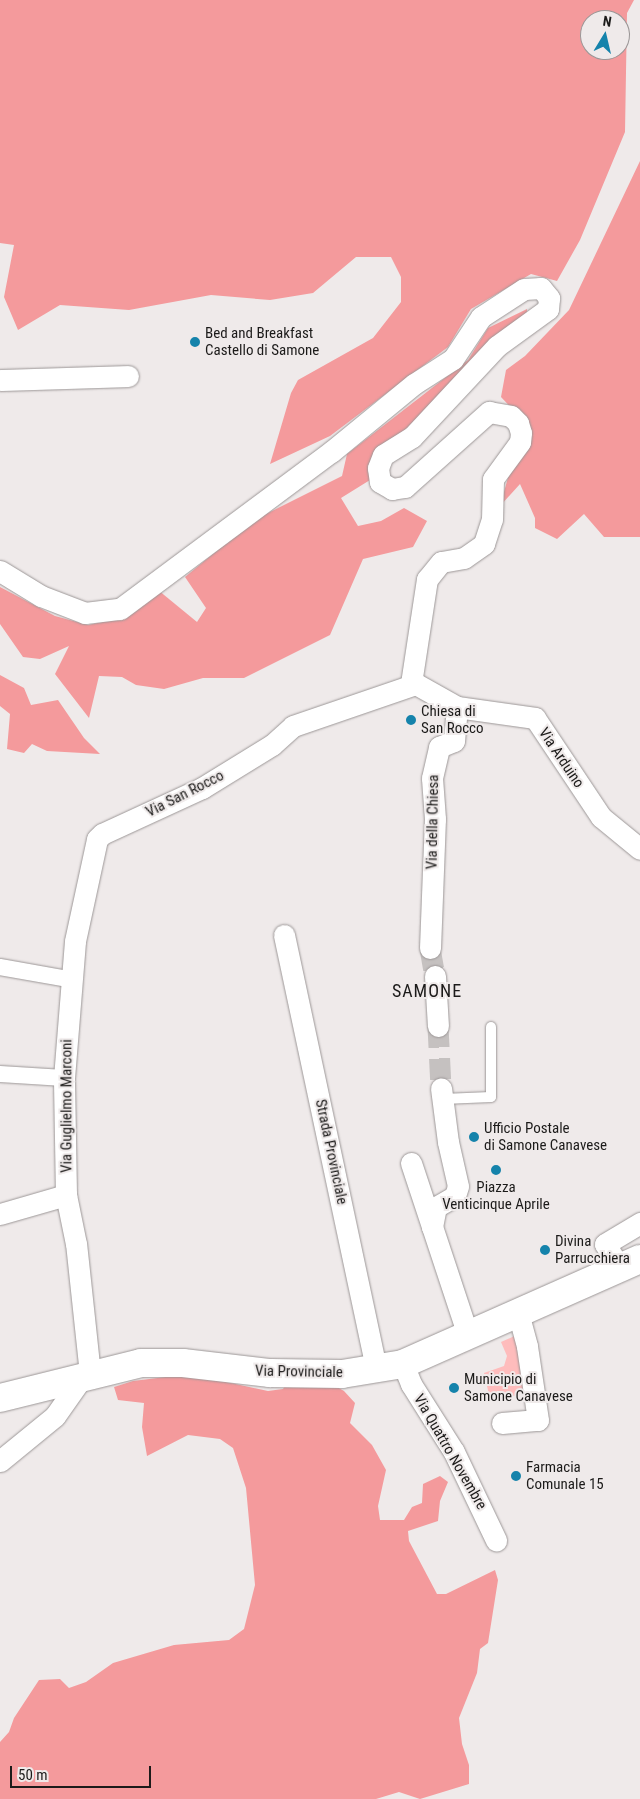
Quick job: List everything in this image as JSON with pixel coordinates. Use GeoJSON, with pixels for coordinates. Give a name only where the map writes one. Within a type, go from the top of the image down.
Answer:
{"type":"FeatureCollection","features":[{"type":"Feature","properties":{"kind":"main road","name":"Via Provinciale"},"geometry":{"type":"LineString","coordinates":[[0,1398],[141,1363],[183,1363],[270,1373],[342,1374],[403,1364],[630,1263]]}},
{"type":"Feature","properties":{"kind":"street"},"geometry":{"type":"LineString","coordinates":[[0,571],[41,596],[85,613],[120,609],[331,452],[414,384],[453,359],[481,317],[524,289],[541,288],[549,298],[548,309],[497,346],[412,438],[384,455],[378,468],[380,482],[392,489],[405,487],[489,412],[511,416],[518,423],[522,433],[520,442],[493,479],[492,520],[484,544],[464,558],[440,562],[427,579],[410,684]]}},
{"type":"Feature","properties":{"kind":"street"},"geometry":{"type":"LineString","coordinates":[[0,380],[128,376]]}},
{"type":"Feature","properties":{"kind":"street","name":"Via Arduino"},"geometry":{"type":"LineString","coordinates":[[410,684],[416,684],[457,707],[535,718],[601,817],[640,849]]}},
{"type":"Feature","properties":{"kind":"street","name":"Via San Rocco"},"geometry":{"type":"LineString","coordinates":[[96,839],[202,788],[272,745],[293,726],[410,684]]}},
{"type":"Feature","properties":{"kind":"street","name":"Via della Chiesa"},"geometry":{"type":"LineString","coordinates":[[430,948],[435,819],[432,778],[440,747],[454,741],[457,707]]}},
{"type":"Feature","properties":{"kind":"street","name":"Via Guglielmo Marconi"},"geometry":{"type":"LineString","coordinates":[[87,1375],[76,1244],[66,1195],[64,1078],[73,980],[74,941],[96,839]]}},
{"type":"Feature","properties":{"kind":"street","name":"Strada Provinciale"},"geometry":{"type":"LineString","coordinates":[[284,935],[376,1369]]}},
{"type":"Feature","properties":{"kind":"street"},"geometry":{"type":"LineString","coordinates":[[0,966],[73,980]]}},
{"type":"Feature","properties":{"kind":"street"},"geometry":{"type":"LineString","coordinates":[[435,976],[438,1026]]}},
{"type":"Feature","properties":{"kind":"street"},"geometry":{"type":"LineString","coordinates":[[0,1074],[64,1078]]}},
{"type":"Feature","properties":{"kind":"street"},"geometry":{"type":"LineString","coordinates":[[432,1227],[436,1208],[454,1196],[458,1186],[442,1094]]}},
{"type":"Feature","properties":{"kind":"street"},"geometry":{"type":"LineString","coordinates":[[411,1163],[468,1335]]}},
{"type":"Feature","properties":{"kind":"street"},"geometry":{"type":"LineString","coordinates":[[0,1214],[66,1195]]}},
{"type":"Feature","properties":{"kind":"street"},"geometry":{"type":"LineString","coordinates":[[630,1263],[605,1244],[640,1223]]}},
{"type":"Feature","properties":{"kind":"street"},"geometry":{"type":"LineString","coordinates":[[502,1423],[538,1420],[527,1346],[518,1313]]}},
{"type":"Feature","properties":{"kind":"street","name":"Via Quattro Novembre"},"geometry":{"type":"LineString","coordinates":[[403,1364],[411,1384],[454,1452],[496,1540]]}},
{"type":"Feature","properties":{"kind":"street"},"geometry":{"type":"LineString","coordinates":[[0,1461],[55,1416],[87,1375]]}},
{"type":"Feature","properties":{"kind":"lane"},"geometry":{"type":"LineString","coordinates":[[442,1094],[491,1097],[491,1027]]}},
{"type":"Feature","properties":{"kind":"shaded area"},"geometry":{"type":"Polygon","coordinates":[[[0,0],[634,0],[629,10],[580,10],[580,60],[626,60],[625,132],[580,240],[557,281],[531,274],[471,309],[448,347],[330,436],[270,464],[291,393],[298,380],[373,338],[401,302],[401,277],[391,257],[356,257],[313,293],[270,300],[211,295],[129,310],[60,305],[18,330],[4,297],[14,245],[0,243],[0,0]]]}},
{"type":"Feature","properties":{"kind":"shaded area"},"geometry":{"type":"Polygon","coordinates":[[[640,161],[640,537],[604,537],[584,514],[557,539],[535,528],[535,518],[520,484],[500,506],[524,421],[501,397],[506,370],[525,356],[569,310],[640,161]]]}},
{"type":"Feature","properties":{"kind":"shaded area"},"geometry":{"type":"Polygon","coordinates":[[[527,309],[527,319],[370,480],[341,498],[358,526],[381,521],[404,508],[427,521],[413,547],[363,559],[330,635],[244,678],[203,678],[164,689],[136,685],[122,677],[99,676],[89,718],[55,674],[69,646],[40,659],[23,657],[0,624],[0,587],[55,616],[88,625],[125,617],[158,590],[197,622],[206,608],[185,577],[254,520],[342,476],[347,454],[468,360],[488,328],[527,309]]]}},
{"type":"Feature","properties":{"kind":"shaded area"},"geometry":{"type":"Polygon","coordinates":[[[0,675],[24,688],[31,705],[58,700],[84,738],[100,754],[47,751],[32,744],[24,753],[7,749],[10,714],[0,706],[0,675]]]}},
{"type":"Feature","properties":{"kind":"shaded area"},"geometry":{"type":"Polygon","coordinates":[[[519,1334],[528,1394],[490,1399],[484,1373],[504,1366],[507,1356],[501,1342],[519,1334]]]}},
{"type":"Feature","properties":{"kind":"shaded area"},"geometry":{"type":"Polygon","coordinates":[[[190,1374],[268,1391],[283,1389],[286,1384],[337,1387],[344,1391],[355,1403],[350,1423],[372,1445],[386,1470],[378,1506],[380,1520],[404,1520],[412,1507],[422,1503],[423,1484],[440,1476],[448,1482],[440,1501],[438,1521],[408,1531],[409,1541],[437,1594],[446,1594],[495,1570],[498,1580],[488,1643],[480,1649],[477,1673],[459,1718],[462,1744],[469,1765],[469,1784],[420,1799],[399,1792],[376,1799],[0,1799],[0,1742],[9,1732],[14,1718],[39,1680],[60,1679],[69,1688],[86,1682],[113,1663],[174,1645],[229,1640],[244,1629],[255,1585],[246,1488],[233,1448],[220,1439],[188,1435],[147,1456],[142,1427],[144,1403],[118,1400],[114,1387],[133,1381],[190,1374]]]}},
{"type":"Feature","properties":{"kind":"tunnel"},"geometry":{"type":"LineString","coordinates":[[430,948],[435,976]]}},
{"type":"Feature","properties":{"kind":"tunnel"},"geometry":{"type":"LineString","coordinates":[[438,1026],[441,1088]]}},
{"type":"Feature","properties":{"kind":"place","name":"Bed and Breakfast Castello di Samone"},"geometry":{"type":"Point","coordinates":[195,342]}},
{"type":"Feature","properties":{"kind":"place","name":"Chiesa di San Rocco"},"geometry":{"type":"Point","coordinates":[411,720]}},
{"type":"Feature","properties":{"kind":"place","name":"Ufficio Postale di Samone Canavese"},"geometry":{"type":"Point","coordinates":[474,1137]}},
{"type":"Feature","properties":{"kind":"place","name":"Piazza Venticinque Aprile"},"geometry":{"type":"Point","coordinates":[496,1170]}},
{"type":"Feature","properties":{"kind":"place","name":"Divina Parrucchiera"},"geometry":{"type":"Point","coordinates":[545,1250]}},
{"type":"Feature","properties":{"kind":"place","name":"Municipio di Samone Canavese"},"geometry":{"type":"Point","coordinates":[454,1388]}},
{"type":"Feature","properties":{"kind":"place","name":"Farmacia Comunale 15"},"geometry":{"type":"Point","coordinates":[516,1476]}},
{"type":"Feature","properties":{"kind":"district","name":"SAMONE"},"geometry":{"type":"Point","coordinates":[427,991]}}]}
